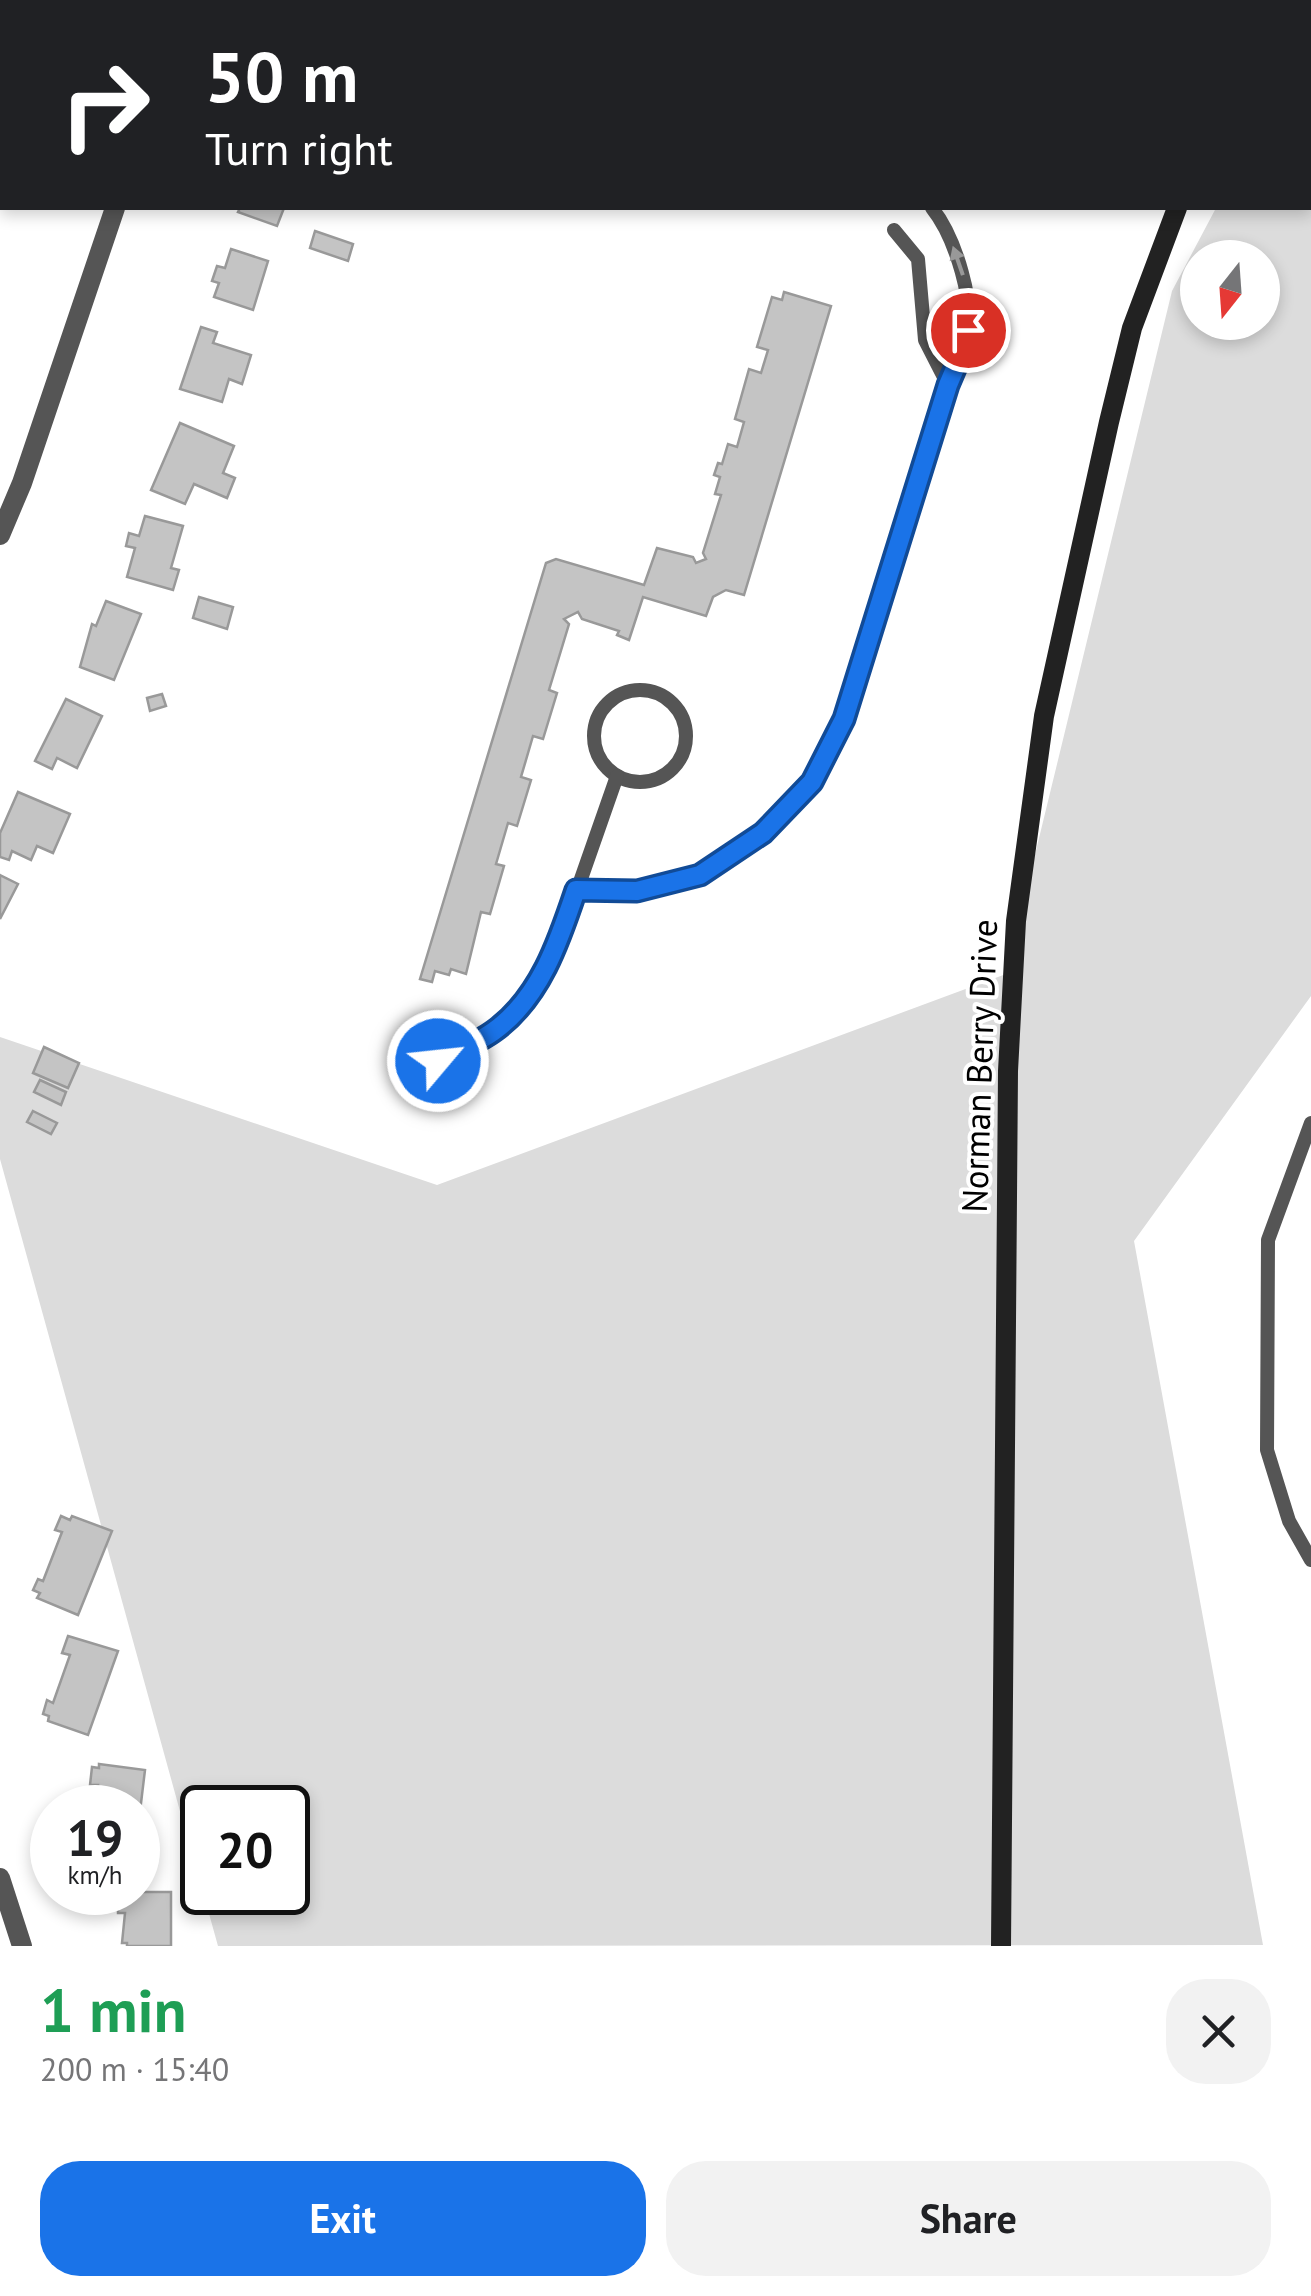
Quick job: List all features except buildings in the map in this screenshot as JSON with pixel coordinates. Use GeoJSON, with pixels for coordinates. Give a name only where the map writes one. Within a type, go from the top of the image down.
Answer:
{"type":"FeatureCollection","features":[{"type":"Feature","properties":{"kind":"main road","name":"Norman Berry Drive"},"geometry":{"type":"LineString","coordinates":[[1001,1946],[1008,1071],[1016,920],[1044,716],[1105,440],[1132,328],[1175,210]]}},
{"type":"Feature","properties":{"kind":"street"},"geometry":{"type":"LineString","coordinates":[[0,535],[22,483],[114,210]]}},
{"type":"Feature","properties":{"kind":"street"},"geometry":{"type":"LineString","coordinates":[[0,1878],[22,1946]]}},
{"type":"Feature","properties":{"kind":"lane"},"geometry":{"type":"LineString","coordinates":[[576,890],[637,891],[700,875],[763,833],[812,782],[844,719],[948,385],[968,338],[962,267],[934,210]]}},
{"type":"Feature","properties":{"kind":"lane"},"geometry":{"type":"LineString","coordinates":[[894,230],[918,259],[926,340],[948,385]]}},
{"type":"Feature","properties":{"kind":"lane"},"geometry":{"type":"LineString","coordinates":[[646,690],[664,696],[678,708],[686,724],[687,743],[680,760],[669,773],[652,782],[634,782],[617,776],[603,764],[596,748],[594,730],[600,713],[612,699],[628,691],[646,690]]}},
{"type":"Feature","properties":{"kind":"lane"},"geometry":{"type":"LineString","coordinates":[[438,1061],[495,1031],[553,959],[617,776]]}},
{"type":"Feature","properties":{"kind":"lane"},"geometry":{"type":"LineString","coordinates":[[1311,1123],[1268,1240],[1267,1450],[1289,1521],[1311,1560]]}},
{"type":"Feature","properties":{"kind":"shaded area"},"geometry":{"type":"Polygon","coordinates":[[[1215,210],[1311,210],[1311,996],[1134,1241],[1263,1945],[218,1946],[209,1915],[310,1915],[310,1785],[180,1785],[180,1811],[0,1159],[0,1037],[437,1185],[1006,974],[1172,291],[1180,276],[1180,340],[1280,340],[1280,240],[1199,240],[1215,210]]]}},
{"type":"Feature","properties":{"kind":"route"},"geometry":{"type":"LineString","coordinates":[[438,1061],[495,1031],[523,1000],[553,959],[576,890],[637,891],[700,875],[763,833],[812,782],[844,719],[968,330]]}}]}
